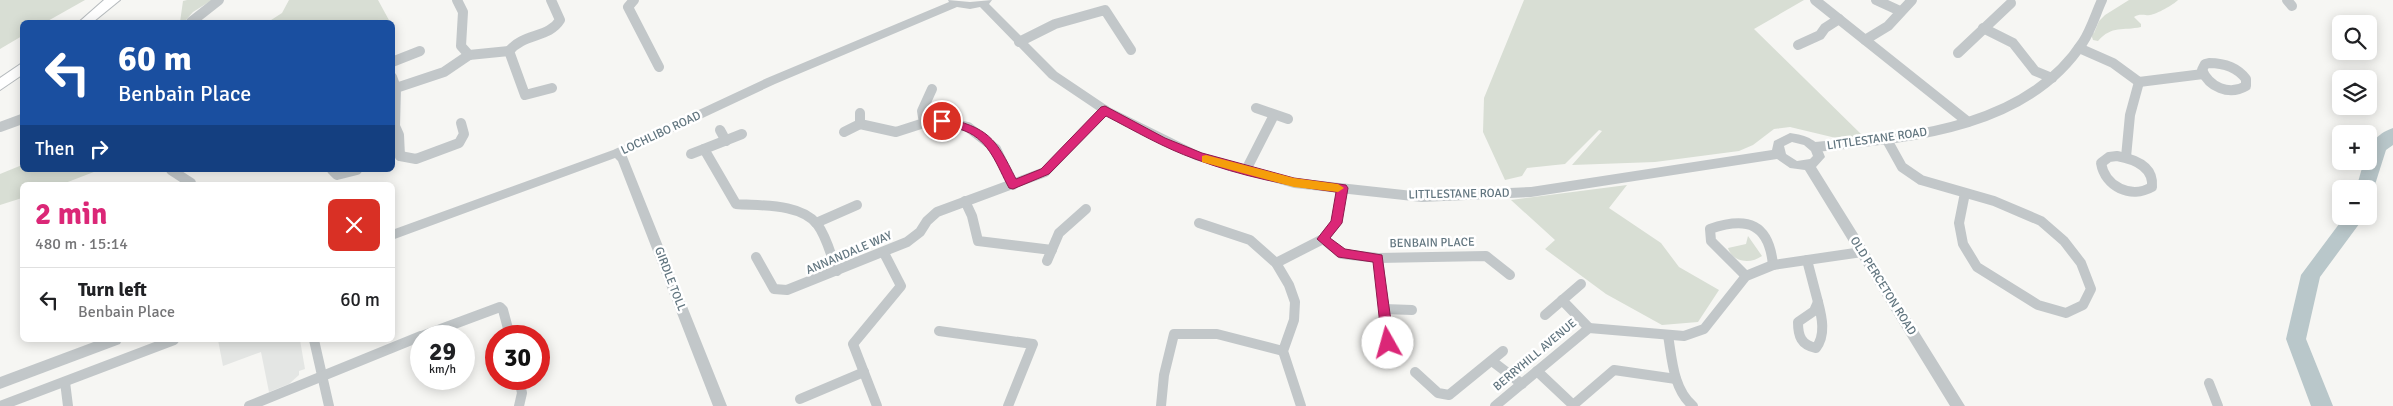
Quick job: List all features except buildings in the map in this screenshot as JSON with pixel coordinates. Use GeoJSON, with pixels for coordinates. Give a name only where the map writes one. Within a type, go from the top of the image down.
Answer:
{"type":"FeatureCollection","features":[{"type":"Feature","properties":{"kind":"main road"},"geometry":{"type":"LineString","coordinates":[[88,20],[113,0]]}},
{"type":"Feature","properties":{"kind":"main road"},"geometry":{"type":"LineString","coordinates":[[0,85],[20,70]]}},
{"type":"Feature","properties":{"kind":"street"},"geometry":{"type":"LineString","coordinates":[[194,20],[219,0]]}},
{"type":"Feature","properties":{"kind":"street"},"geometry":{"type":"LineString","coordinates":[[457,0],[463,12],[461,46],[469,55]]}},
{"type":"Feature","properties":{"kind":"street"},"geometry":{"type":"LineString","coordinates":[[461,123],[464,134],[459,142],[416,159],[396,157],[399,135],[395,126],[396,88],[445,72],[456,67],[469,55],[508,50],[521,40],[553,29],[560,20],[551,0]]}},
{"type":"Feature","properties":{"kind":"street"},"geometry":{"type":"LineString","coordinates":[[634,0],[628,7],[659,66]]}},
{"type":"Feature","properties":{"kind":"street"},"geometry":{"type":"LineString","coordinates":[[1815,0],[1968,122]]}},
{"type":"Feature","properties":{"kind":"street"},"geometry":{"type":"LineString","coordinates":[[1876,0],[1900,11]]}},
{"type":"Feature","properties":{"kind":"street"},"geometry":{"type":"LineString","coordinates":[[1865,40],[1888,26],[1912,0]]}},
{"type":"Feature","properties":{"kind":"street","name":"LITTLESTANE ROAD"},"geometry":{"type":"LineString","coordinates":[[1815,147],[1920,135],[1998,113],[2052,78],[2079,48],[2098,13],[2102,0]]}},
{"type":"Feature","properties":{"kind":"street"},"geometry":{"type":"LineString","coordinates":[[953,1],[972,6],[984,2]]}},
{"type":"Feature","properties":{"kind":"street","name":"LOCHLIBO ROAD"},"geometry":{"type":"LineString","coordinates":[[395,234],[617,153],[771,81],[923,16],[953,1]]}},
{"type":"Feature","properties":{"kind":"street","name":"LITTLESTANE ROAD"},"geometry":{"type":"LineString","coordinates":[[984,2],[1019,42],[1053,75],[1105,110],[1191,153],[1294,183],[1422,197],[1531,192],[1779,154]]}},
{"type":"Feature","properties":{"kind":"street"},"geometry":{"type":"LineString","coordinates":[[1958,52],[2011,3]]}},
{"type":"Feature","properties":{"kind":"street"},"geometry":{"type":"LineString","coordinates":[[1019,42],[1055,24],[1104,5],[1131,50]]}},
{"type":"Feature","properties":{"kind":"street"},"geometry":{"type":"LineString","coordinates":[[1798,45],[1820,35],[1825,28],[1839,19]]}},
{"type":"Feature","properties":{"kind":"street"},"geometry":{"type":"LineString","coordinates":[[1983,28],[2013,43],[2035,71],[2052,78]]}},
{"type":"Feature","properties":{"kind":"street"},"geometry":{"type":"LineString","coordinates":[[2079,48],[2113,64],[2139,82],[2202,74]]}},
{"type":"Feature","properties":{"kind":"street"},"geometry":{"type":"LineString","coordinates":[[395,61],[420,50]]}},
{"type":"Feature","properties":{"kind":"street"},"geometry":{"type":"LineString","coordinates":[[508,50],[525,96],[552,88]]}},
{"type":"Feature","properties":{"kind":"street"},"geometry":{"type":"LineString","coordinates":[[2126,157],[2130,115],[2139,82]]}},
{"type":"Feature","properties":{"kind":"street"},"geometry":{"type":"LineString","coordinates":[[924,123],[922,111],[932,89]]}},
{"type":"Feature","properties":{"kind":"street"},"geometry":{"type":"LineString","coordinates":[[1256,108],[1288,119]]}},
{"type":"Feature","properties":{"kind":"street","name":"ANNANDALE WAY"},"geometry":{"type":"LineString","coordinates":[[756,257],[774,289],[780,291],[798,287],[884,253],[907,242],[920,232],[927,221],[937,212],[1045,172],[1105,110]]}},
{"type":"Feature","properties":{"kind":"street"},"geometry":{"type":"LineString","coordinates":[[860,113],[860,124]]}},
{"type":"Feature","properties":{"kind":"street"},"geometry":{"type":"LineString","coordinates":[[1246,170],[1274,115]]}},
{"type":"Feature","properties":{"kind":"street"},"geometry":{"type":"LineString","coordinates":[[0,127],[20,120]]}},
{"type":"Feature","properties":{"kind":"street"},"geometry":{"type":"LineString","coordinates":[[844,132],[860,124],[896,132],[924,123],[953,122],[968,127],[996,149],[1013,185]]}},
{"type":"Feature","properties":{"kind":"street"},"geometry":{"type":"LineString","coordinates":[[720,130],[726,140]]}},
{"type":"Feature","properties":{"kind":"street"},"geometry":{"type":"LineString","coordinates":[[690,154],[742,134]]}},
{"type":"Feature","properties":{"kind":"street"},"geometry":{"type":"LineString","coordinates":[[1790,137],[1803,139],[1815,147],[1819,157],[1814,164],[1808,166],[1791,164],[1779,154],[1778,144],[1790,137]]}},
{"type":"Feature","properties":{"kind":"street"},"geometry":{"type":"LineString","coordinates":[[1887,140],[1902,168],[1922,180],[1994,201],[2041,221],[2064,241],[2081,262],[2090,289],[2083,306],[2066,313],[2038,305],[1977,267],[1963,244],[1959,223],[1965,193]]}},
{"type":"Feature","properties":{"kind":"street"},"geometry":{"type":"LineString","coordinates":[[704,149],[736,204],[807,214],[816,223],[837,271]]}},
{"type":"Feature","properties":{"kind":"street","name":"GIRDLE TOLL"},"geometry":{"type":"LineString","coordinates":[[617,153],[623,159],[720,406]]}},
{"type":"Feature","properties":{"kind":"street"},"geometry":{"type":"LineString","coordinates":[[2117,156],[2126,157],[2140,163],[2152,175],[2154,182],[2149,190],[2134,192],[2123,189],[2104,176],[2101,170],[2101,163],[2105,159],[2117,156]]}},
{"type":"Feature","properties":{"kind":"street","name":"OLD PERCETON ROAD"},"geometry":{"type":"LineString","coordinates":[[1808,166],[1958,406]]}},
{"type":"Feature","properties":{"kind":"street"},"geometry":{"type":"LineString","coordinates":[[174,172],[189,182]]}},
{"type":"Feature","properties":{"kind":"street"},"geometry":{"type":"LineString","coordinates":[[334,172],[337,175],[342,175],[352,172]]}},
{"type":"Feature","properties":{"kind":"street"},"geometry":{"type":"LineString","coordinates":[[1276,263],[1323,239],[1336,223],[1342,188]]}},
{"type":"Feature","properties":{"kind":"street"},"geometry":{"type":"LineString","coordinates":[[965,201],[972,216],[978,241],[1049,255],[1059,233],[1086,209]]}},
{"type":"Feature","properties":{"kind":"street"},"geometry":{"type":"LineString","coordinates":[[816,223],[857,205]]}},
{"type":"Feature","properties":{"kind":"street"},"geometry":{"type":"LineString","coordinates":[[1199,223],[1250,240],[1276,263],[1295,302],[1294,320],[1283,351],[1301,406]]}},
{"type":"Feature","properties":{"kind":"street"},"geometry":{"type":"LineString","coordinates":[[1746,276],[1711,241],[1710,229],[1744,223],[1760,228],[1770,245],[1773,265]]}},
{"type":"Feature","properties":{"kind":"street","name":"BENBAIN PLACE"},"geometry":{"type":"LineString","coordinates":[[1323,239],[1342,254],[1378,258],[1486,256],[1510,275]]}},
{"type":"Feature","properties":{"kind":"street","name":"BERRYHILL AVENUE"},"geometry":{"type":"LineString","coordinates":[[1495,406],[1589,328],[1684,336],[1704,329],[1746,276],[1773,265],[1862,252]]}},
{"type":"Feature","properties":{"kind":"street"},"geometry":{"type":"LineString","coordinates":[[877,406],[853,344],[902,286],[884,253]]}},
{"type":"Feature","properties":{"kind":"street","name":"BENBAIN PLACE"},"geometry":{"type":"LineString","coordinates":[[1378,258],[1390,359]]}},
{"type":"Feature","properties":{"kind":"street"},"geometry":{"type":"LineString","coordinates":[[1807,260],[1819,300]]}},
{"type":"Feature","properties":{"kind":"street"},"geometry":{"type":"LineString","coordinates":[[1545,315],[1581,284]]}},
{"type":"Feature","properties":{"kind":"street"},"geometry":{"type":"LineString","coordinates":[[1562,300],[1589,328]]}},
{"type":"Feature","properties":{"kind":"street"},"geometry":{"type":"LineString","coordinates":[[452,325],[500,307],[504,310],[507,325]]}},
{"type":"Feature","properties":{"kind":"street"},"geometry":{"type":"LineString","coordinates":[[1384,309],[1412,310]]}},
{"type":"Feature","properties":{"kind":"street"},"geometry":{"type":"LineString","coordinates":[[939,330],[1033,344],[1010,401]]}},
{"type":"Feature","properties":{"kind":"street"},"geometry":{"type":"LineString","coordinates":[[1161,406],[1164,375],[1174,334],[1217,334],[1283,351]]}},
{"type":"Feature","properties":{"kind":"street"},"geometry":{"type":"LineString","coordinates":[[1668,335],[1676,379],[1687,403],[1693,406]]}},
{"type":"Feature","properties":{"kind":"street"},"geometry":{"type":"LineString","coordinates":[[249,406],[410,341]]}},
{"type":"Feature","properties":{"kind":"street"},"geometry":{"type":"LineString","coordinates":[[0,383],[110,342]]}},
{"type":"Feature","properties":{"kind":"street"},"geometry":{"type":"LineString","coordinates":[[0,406],[169,342]]}},
{"type":"Feature","properties":{"kind":"street"},"geometry":{"type":"LineString","coordinates":[[314,342],[329,406]]}},
{"type":"Feature","properties":{"kind":"street"},"geometry":{"type":"LineString","coordinates":[[1415,372],[1438,394],[1449,395],[1503,352]]}},
{"type":"Feature","properties":{"kind":"street"},"geometry":{"type":"LineString","coordinates":[[1492,361],[1522,384]]}},
{"type":"Feature","properties":{"kind":"street"},"geometry":{"type":"LineString","coordinates":[[1537,371],[1573,405],[1614,370],[1676,379]]}},
{"type":"Feature","properties":{"kind":"street"},"geometry":{"type":"LineString","coordinates":[[800,399],[864,372]]}},
{"type":"Feature","properties":{"kind":"street"},"geometry":{"type":"LineString","coordinates":[[65,382],[68,406]]}},
{"type":"Feature","properties":{"kind":"street"},"geometry":{"type":"LineString","coordinates":[[2209,383],[2218,406]]}},
{"type":"Feature","properties":{"kind":"street"},"geometry":{"type":"LineString","coordinates":[[519,406],[521,390]]}},
{"type":"Feature","properties":{"kind":"shaded area"},"geometry":{"type":"Polygon","coordinates":[[[0,0],[85,0],[50,20],[20,20],[20,37],[0,49],[0,0]]]}},
{"type":"Feature","properties":{"kind":"shaded area"},"geometry":{"type":"Polygon","coordinates":[[[212,0],[193,12],[186,20],[180,20],[183,1],[212,0]]]}},
{"type":"Feature","properties":{"kind":"shaded area"},"geometry":{"type":"Polygon","coordinates":[[[289,0],[378,0],[389,20],[271,20],[282,13],[289,0]]]}},
{"type":"Feature","properties":{"kind":"shaded area"},"geometry":{"type":"Polygon","coordinates":[[[1524,0],[1804,0],[1754,29],[1863,136],[1836,138],[1790,127],[1774,129],[1753,145],[1739,151],[1655,162],[1572,165],[1602,131],[1599,130],[1565,164],[1527,168],[1522,176],[1505,180],[1483,132],[1484,98],[1524,0]]]}},
{"type":"Feature","properties":{"kind":"shaded area"},"geometry":{"type":"Polygon","coordinates":[[[2129,0],[2178,0],[2157,13],[2134,17],[2141,24],[2141,27],[2113,31],[2098,41],[2093,40],[2091,34],[2094,33],[2099,21],[2129,0]]]}},
{"type":"Feature","properties":{"kind":"shaded area"},"geometry":{"type":"Polygon","coordinates":[[[20,166],[20,172],[94,172],[68,182],[20,182],[20,199],[0,205],[0,174],[20,166]]]}},
{"type":"Feature","properties":{"kind":"shaded area"},"geometry":{"type":"Polygon","coordinates":[[[1627,185],[1609,208],[1661,243],[1679,267],[1719,290],[1698,322],[1662,325],[1606,294],[1545,249],[1555,240],[1511,200],[1627,185]]]}},
{"type":"Feature","properties":{"kind":"shaded area"},"geometry":{"type":"Polygon","coordinates":[[[1748,236],[1762,256],[1758,259],[1743,261],[1734,257],[1728,248],[1746,244],[1748,236]]]}},
{"type":"Feature","properties":{"kind":"shaded area"},"geometry":{"type":"Polygon","coordinates":[[[218,342],[300,342],[305,369],[299,371],[299,375],[289,384],[269,392],[261,352],[223,366],[218,342]]]}},
{"type":"Feature","properties":{"kind":"waterway"},"geometry":{"type":"LineString","coordinates":[[2368,180],[2378,147],[2393,135]]}},
{"type":"Feature","properties":{"kind":"waterway"},"geometry":{"type":"LineString","coordinates":[[2322,406],[2296,339],[2311,275],[2349,225]]}},
{"type":"Feature","properties":{"kind":"slow traffic"},"geometry":{"type":"LineString","coordinates":[[1206,159],[1294,183],[1338,188]]}},
{"type":"Feature","properties":{"kind":"route"},"geometry":{"type":"LineString","coordinates":[[942,121],[968,127],[983,137],[996,149],[1013,185],[1045,172],[1105,110],[1162,140],[1199,156],[1294,183],[1342,188],[1336,223],[1323,239],[1342,254],[1378,258],[1388,343]]}}]}
